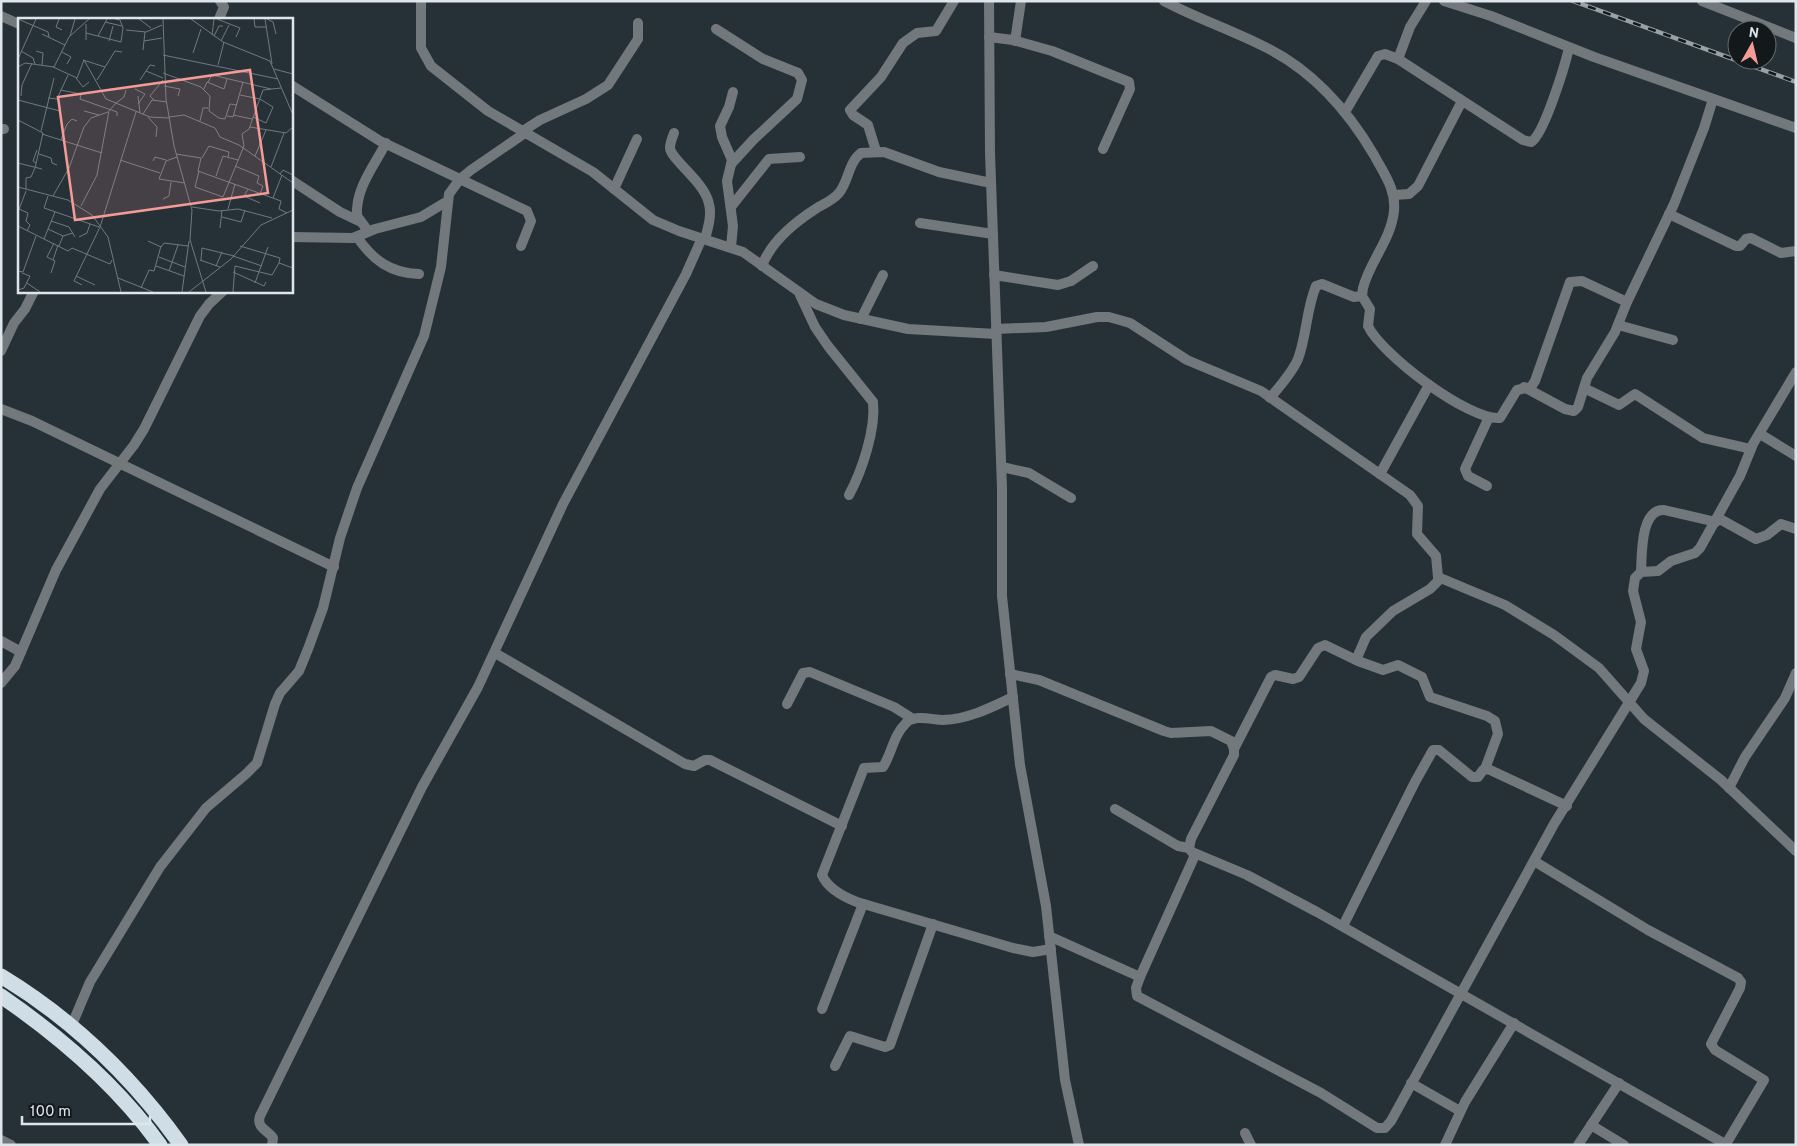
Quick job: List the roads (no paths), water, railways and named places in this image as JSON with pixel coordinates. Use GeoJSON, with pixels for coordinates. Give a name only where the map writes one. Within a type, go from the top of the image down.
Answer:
{"type":"FeatureCollection","features":[{"type":"Feature","properties":{"kind":"highway"},"geometry":{"type":"LineString","coordinates":[[1,976],[71,1027],[122,1073],[162,1119],[181,1145]]}},
{"type":"Feature","properties":{"kind":"highway"},"geometry":{"type":"LineString","coordinates":[[1,996],[66,1044],[111,1084],[160,1145]]}},
{"type":"Feature","properties":{"kind":"street"},"geometry":{"type":"LineString","coordinates":[[219,18],[224,7],[220,1]]}},
{"type":"Feature","properties":{"kind":"street"},"geometry":{"type":"LineString","coordinates":[[421,1],[421,48],[431,66],[488,111],[568,156],[653,220],[679,231],[731,247],[762,266],[800,294],[828,310],[861,319],[918,330],[996,332],[1097,317],[1118,319],[1143,330],[1187,360],[1248,384],[1380,474],[1416,502],[1419,513],[1418,534],[1436,556],[1436,574],[1440,579],[1505,605],[1554,635],[1599,668],[1651,726],[1729,788],[1796,851]]}},
{"type":"Feature","properties":{"kind":"street"},"geometry":{"type":"LineString","coordinates":[[876,151],[868,125],[853,115],[850,110],[881,77],[903,43],[917,33],[936,31],[954,1]]}},
{"type":"Feature","properties":{"kind":"street"},"geometry":{"type":"LineString","coordinates":[[989,1],[991,183],[1002,467],[1002,596],[1020,765],[1046,906],[1066,1080],[1079,1145]]}},
{"type":"Feature","properties":{"kind":"street"},"geometry":{"type":"LineString","coordinates":[[1015,41],[1021,1]]}},
{"type":"Feature","properties":{"kind":"street"},"geometry":{"type":"LineString","coordinates":[[1164,1],[1280,55],[1326,92],[1345,112],[1362,135],[1392,188],[1394,195],[1394,212],[1388,236],[1364,284],[1362,296],[1370,308],[1368,323],[1370,330],[1389,352],[1448,399],[1489,417],[1497,419],[1503,416],[1515,393],[1524,387],[1531,386],[1535,381],[1570,282],[1582,281],[1627,302]]}},
{"type":"Feature","properties":{"kind":"street"},"geometry":{"type":"LineString","coordinates":[[1398,59],[1410,27],[1426,1]]}},
{"type":"Feature","properties":{"kind":"street"},"geometry":{"type":"LineString","coordinates":[[1444,1],[1491,16],[1570,48],[1796,128]]}},
{"type":"Feature","properties":{"kind":"street"},"geometry":{"type":"LineString","coordinates":[[1702,1],[1796,38]]}},
{"type":"Feature","properties":{"kind":"street"},"geometry":{"type":"LineString","coordinates":[[1,16],[18,24]]}},
{"type":"Feature","properties":{"kind":"street"},"geometry":{"type":"LineString","coordinates":[[71,1027],[90,982],[160,867],[206,808],[220,793],[246,774],[257,763],[275,704],[280,694],[298,671],[323,608],[340,538],[357,488],[424,336],[441,267],[446,202],[452,188],[460,179],[540,120],[600,92],[608,86],[638,39],[638,23]]}},
{"type":"Feature","properties":{"kind":"street"},"geometry":{"type":"LineString","coordinates":[[716,29],[763,58],[798,73],[802,80],[797,98],[753,140],[732,164],[727,181],[733,226],[731,247]]}},
{"type":"Feature","properties":{"kind":"street"},"geometry":{"type":"LineString","coordinates":[[989,37],[1015,41],[1052,51],[1129,82],[1130,89],[1103,150]]}},
{"type":"Feature","properties":{"kind":"street"},"geometry":{"type":"LineString","coordinates":[[1345,112],[1378,56],[1385,54],[1398,59],[1523,140],[1534,141],[1558,86],[1570,48]]}},
{"type":"Feature","properties":{"kind":"street"},"geometry":{"type":"LineString","coordinates":[[292,86],[386,143],[530,213],[531,221],[521,246]]}},
{"type":"Feature","properties":{"kind":"street"},"geometry":{"type":"LineString","coordinates":[[732,164],[720,132],[733,92]]}},
{"type":"Feature","properties":{"kind":"street"},"geometry":{"type":"LineString","coordinates":[[1524,387],[1571,411],[1578,407],[1587,378],[1597,364],[1618,325],[1668,214],[1704,128],[1713,99]]}},
{"type":"Feature","properties":{"kind":"street"},"geometry":{"type":"LineString","coordinates":[[1394,195],[1409,194],[1418,186],[1462,101]]}},
{"type":"Feature","properties":{"kind":"street"},"geometry":{"type":"LineString","coordinates":[[272,1145],[273,1138],[260,1126],[258,1121],[260,1116],[402,826],[465,714],[563,504],[704,238],[710,213],[708,198],[702,187],[671,152],[671,142],[674,133]]}},
{"type":"Feature","properties":{"kind":"street"},"geometry":{"type":"LineString","coordinates":[[614,189],[637,139]]}},
{"type":"Feature","properties":{"kind":"street"},"geometry":{"type":"LineString","coordinates":[[359,221],[356,209],[361,190],[386,143]]}},
{"type":"Feature","properties":{"kind":"street"},"geometry":{"type":"LineString","coordinates":[[762,266],[775,242],[806,215],[839,193],[857,156],[867,151],[876,151],[939,172],[991,183]]}},
{"type":"Feature","properties":{"kind":"street"},"geometry":{"type":"LineString","coordinates":[[731,207],[769,159],[800,157]]}},
{"type":"Feature","properties":{"kind":"street"},"geometry":{"type":"LineString","coordinates":[[292,181],[340,212],[359,221],[368,231]]}},
{"type":"Feature","properties":{"kind":"street"},"geometry":{"type":"LineString","coordinates":[[292,237],[357,237],[368,231],[421,217],[446,202]]}},
{"type":"Feature","properties":{"kind":"street"},"geometry":{"type":"LineString","coordinates":[[1668,214],[1736,246],[1742,245],[1748,238],[1781,253],[1796,251]]}},
{"type":"Feature","properties":{"kind":"street"},"geometry":{"type":"LineString","coordinates":[[920,223],[993,234]]}},
{"type":"Feature","properties":{"kind":"street"},"geometry":{"type":"LineString","coordinates":[[357,237],[369,252],[391,269],[398,272],[419,274]]}},
{"type":"Feature","properties":{"kind":"street"},"geometry":{"type":"LineString","coordinates":[[994,276],[1058,285],[1071,281],[1093,266]]}},
{"type":"Feature","properties":{"kind":"street"},"geometry":{"type":"LineString","coordinates":[[861,319],[883,275]]}},
{"type":"Feature","properties":{"kind":"street"},"geometry":{"type":"LineString","coordinates":[[1270,398],[1297,361],[1305,333],[1308,309],[1316,286],[1322,284],[1354,297],[1362,296]]}},
{"type":"Feature","properties":{"kind":"street"},"geometry":{"type":"LineString","coordinates":[[1,351],[14,323],[25,309],[34,292]]}},
{"type":"Feature","properties":{"kind":"street"},"geometry":{"type":"LineString","coordinates":[[1,684],[15,666],[56,570],[100,489],[144,429],[200,316],[208,304],[222,292]]}},
{"type":"Feature","properties":{"kind":"street"},"geometry":{"type":"LineString","coordinates":[[800,294],[815,327],[873,402],[873,419],[865,458],[850,496]]}},
{"type":"Feature","properties":{"kind":"street"},"geometry":{"type":"LineString","coordinates":[[1618,325],[1673,340]]}},
{"type":"Feature","properties":{"kind":"street"},"geometry":{"type":"LineString","coordinates":[[1640,572],[1658,571],[1671,561],[1695,553],[1705,542],[1740,476],[1751,449],[1795,375]]}},
{"type":"Feature","properties":{"kind":"street"},"geometry":{"type":"LineString","coordinates":[[1380,474],[1429,385]]}},
{"type":"Feature","properties":{"kind":"street"},"geometry":{"type":"LineString","coordinates":[[1584,388],[1619,404],[1635,394],[1703,438],[1751,449]]}},
{"type":"Feature","properties":{"kind":"street"},"geometry":{"type":"LineString","coordinates":[[1,409],[32,421],[334,567]]}},
{"type":"Feature","properties":{"kind":"street"},"geometry":{"type":"LineString","coordinates":[[1487,486],[1468,476],[1465,469],[1489,417]]}},
{"type":"Feature","properties":{"kind":"street"},"geometry":{"type":"LineString","coordinates":[[1760,434],[1796,456]]}},
{"type":"Feature","properties":{"kind":"street"},"geometry":{"type":"LineString","coordinates":[[1002,467],[1029,473],[1071,498]]}},
{"type":"Feature","properties":{"kind":"street"},"geometry":{"type":"LineString","coordinates":[[1343,926],[1433,750],[1439,750],[1472,777],[1478,776],[1485,769],[1498,734],[1495,721],[1487,716],[1430,697],[1424,680],[1417,673],[1398,665],[1383,670],[1356,660],[1328,646],[1318,648],[1299,677],[1293,679],[1273,675],[1234,749],[1234,754],[1191,839],[1192,852],[1140,977],[1136,992],[1140,1000],[1321,1093],[1376,1128],[1385,1128],[1388,1126],[1460,992],[1534,861],[1641,683],[1644,671],[1636,650],[1641,622],[1633,591],[1635,578],[1640,572],[1644,530],[1652,514],[1656,510],[1664,510],[1717,520],[1756,539],[1767,536],[1781,524],[1796,529]]}},
{"type":"Feature","properties":{"kind":"street"},"geometry":{"type":"LineString","coordinates":[[1356,660],[1366,637],[1393,611],[1430,589],[1440,579]]}},
{"type":"Feature","properties":{"kind":"street"},"geometry":{"type":"LineString","coordinates":[[1,641],[21,652]]}},
{"type":"Feature","properties":{"kind":"street"},"geometry":{"type":"LineString","coordinates":[[494,653],[685,764],[694,766],[705,760],[710,760],[842,826]]}},
{"type":"Feature","properties":{"kind":"street"},"geometry":{"type":"LineString","coordinates":[[787,704],[800,677],[803,673],[810,672],[886,703],[913,719]]}},
{"type":"Feature","properties":{"kind":"street"},"geometry":{"type":"LineString","coordinates":[[1729,788],[1745,757],[1785,698],[1796,673]]}},
{"type":"Feature","properties":{"kind":"street"},"geometry":{"type":"LineString","coordinates":[[1010,674],[1039,680],[1171,733],[1212,731],[1231,742],[1234,749]]}},
{"type":"Feature","properties":{"kind":"street"},"geometry":{"type":"LineString","coordinates":[[1013,697],[968,717],[944,720],[913,719],[906,722],[899,732],[883,767],[864,768],[822,875],[828,884],[840,894],[863,904],[1026,951],[1051,949]]}},
{"type":"Feature","properties":{"kind":"street"},"geometry":{"type":"LineString","coordinates":[[1485,769],[1566,806]]}},
{"type":"Feature","properties":{"kind":"street"},"geometry":{"type":"LineString","coordinates":[[1115,809],[1178,846],[1247,875],[1343,926],[1726,1145],[1764,1080],[1714,1050],[1711,1044],[1740,988],[1741,982],[1738,978],[1648,930],[1534,861]]}},
{"type":"Feature","properties":{"kind":"street"},"geometry":{"type":"LineString","coordinates":[[822,1009],[863,904]]}},
{"type":"Feature","properties":{"kind":"street"},"geometry":{"type":"LineString","coordinates":[[835,1066],[850,1036],[885,1047],[890,1045],[933,924]]}},
{"type":"Feature","properties":{"kind":"street"},"geometry":{"type":"LineString","coordinates":[[1050,936],[1140,977]]}},
{"type":"Feature","properties":{"kind":"street"},"geometry":{"type":"LineString","coordinates":[[1445,1145],[1460,1111],[1514,1023]]}},
{"type":"Feature","properties":{"kind":"street"},"geometry":{"type":"LineString","coordinates":[[1578,1145],[1619,1083]]}},
{"type":"Feature","properties":{"kind":"street"},"geometry":{"type":"LineString","coordinates":[[1411,1084],[1460,1111]]}},
{"type":"Feature","properties":{"kind":"street"},"geometry":{"type":"LineString","coordinates":[[1591,1125],[1624,1145]]}},
{"type":"Feature","properties":{"kind":"street"},"geometry":{"type":"LineString","coordinates":[[1245,1133],[1251,1145]]}},
{"type":"Feature","properties":{"kind":"street"},"geometry":{"type":"LineString","coordinates":[[1,1140],[11,1145]]}},
{"type":"Feature","properties":{"kind":"railway"},"geometry":{"type":"LineString","coordinates":[[1573,1],[1796,82]]}}]}
